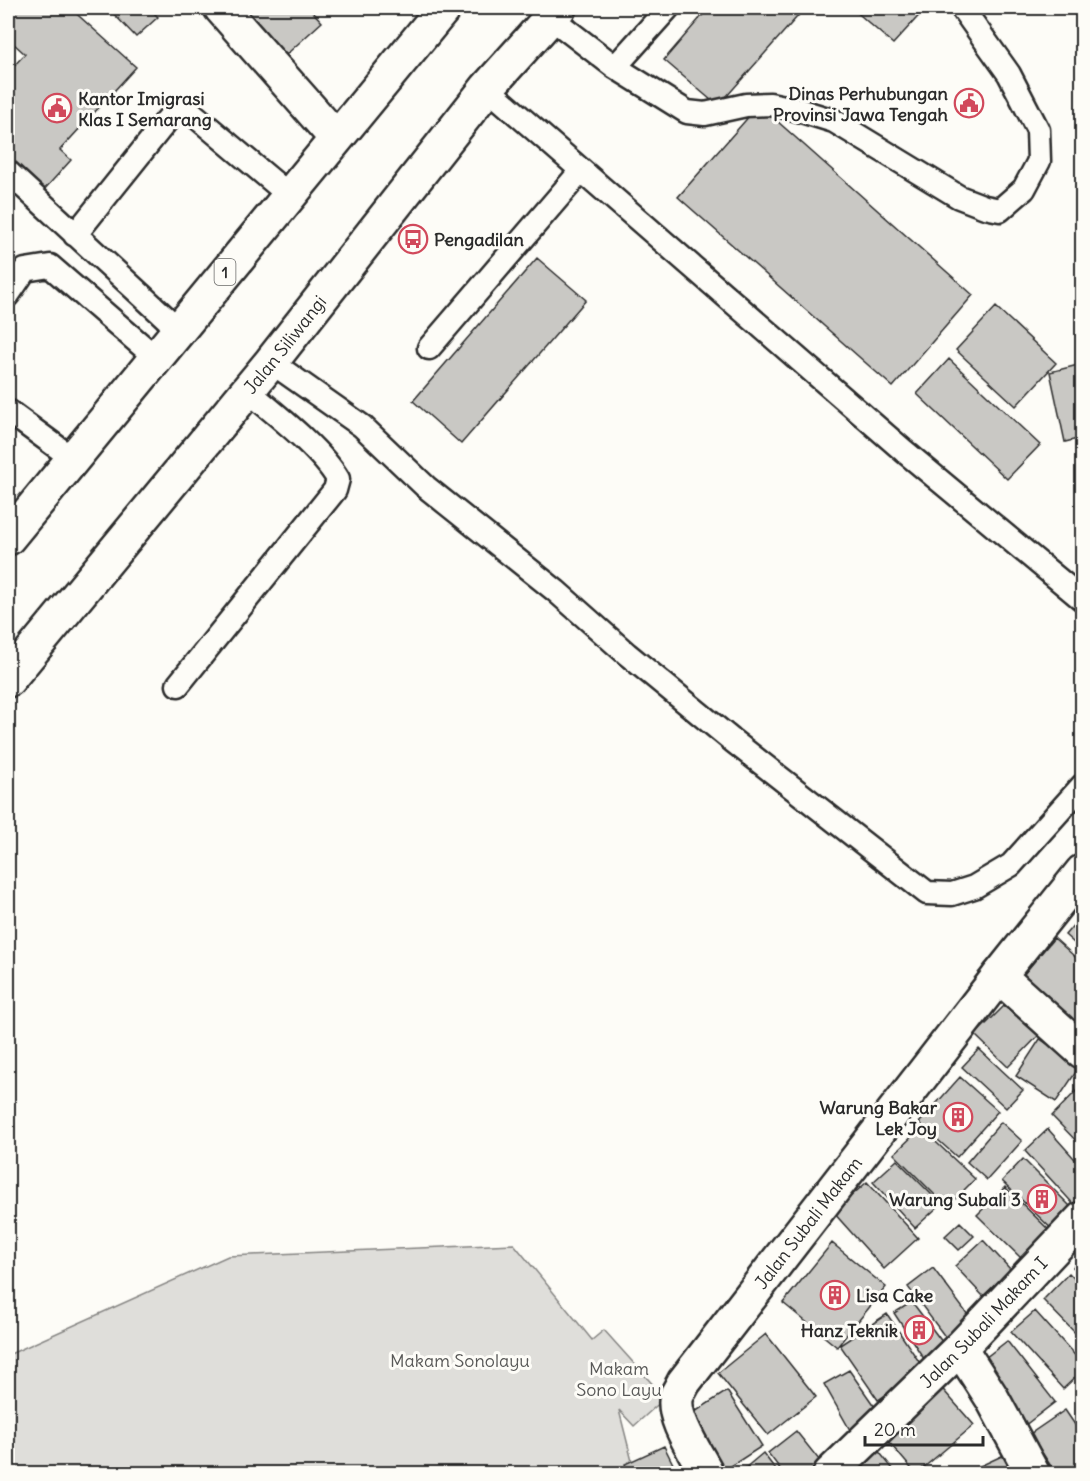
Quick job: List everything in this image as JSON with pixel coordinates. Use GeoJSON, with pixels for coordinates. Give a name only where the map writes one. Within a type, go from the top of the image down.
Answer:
{"type":"FeatureCollection","features":[{"type":"Feature","properties":{"kind":"main road"},"geometry":{"type":"LineString","coordinates":[[221,8],[336,138]]}},
{"type":"Feature","properties":{"kind":"main road","name":"1"},"geometry":{"type":"LineString","coordinates":[[8,538],[444,8]]}},
{"type":"Feature","properties":{"kind":"main road","name":"Jalan Siliwangi"},"geometry":{"type":"LineString","coordinates":[[8,680],[271,362],[487,88],[554,12]]}},
{"type":"Feature","properties":{"kind":"main road","name":"Jalan Subali Makam"},"geometry":{"type":"LineString","coordinates":[[707,1473],[678,1419],[677,1395],[684,1382],[999,976],[1083,872]]}},
{"type":"Feature","properties":{"kind":"main road"},"geometry":{"type":"LineString","coordinates":[[999,976],[1083,1051]]}},
{"type":"Feature","properties":{"kind":"main road","name":"Jalan Subali Makam I"},"geometry":{"type":"LineString","coordinates":[[830,1473],[960,1348],[1083,1219]]}},
{"type":"Feature","properties":{"kind":"main road"},"geometry":{"type":"LineString","coordinates":[[960,1348],[992,1398],[1033,1473]]}},
{"type":"Feature","properties":{"kind":"lane"},"geometry":{"type":"LineString","coordinates":[[615,67],[668,8]]}},
{"type":"Feature","properties":{"kind":"lane"},"geometry":{"type":"LineString","coordinates":[[554,12],[615,67],[687,112],[705,114],[746,105],[770,104],[834,121],[959,197],[984,207],[1000,210],[1024,189],[1039,160],[1038,130],[1009,74],[962,8]]}},
{"type":"Feature","properties":{"kind":"lane"},"geometry":{"type":"LineString","coordinates":[[487,88],[904,452],[1083,599]]}},
{"type":"Feature","properties":{"kind":"lane"},"geometry":{"type":"LineString","coordinates":[[75,235],[176,109],[187,109],[289,195]]}},
{"type":"Feature","properties":{"kind":"lane"},"geometry":{"type":"LineString","coordinates":[[429,348],[581,171]]}},
{"type":"Feature","properties":{"kind":"lane"},"geometry":{"type":"LineString","coordinates":[[8,172],[178,329]]}},
{"type":"Feature","properties":{"kind":"lane"},"geometry":{"type":"LineString","coordinates":[[8,295],[26,270],[50,266],[155,357]]}},
{"type":"Feature","properties":{"kind":"lane"},"geometry":{"type":"LineString","coordinates":[[271,362],[362,426],[426,487],[556,591],[698,712],[927,893],[952,894],[974,887],[1011,865],[1083,786]]}},
{"type":"Feature","properties":{"kind":"lane"},"geometry":{"type":"LineString","coordinates":[[178,685],[334,490],[338,479],[332,469],[288,425],[248,390]]}},
{"type":"Feature","properties":{"kind":"lane"},"geometry":{"type":"LineString","coordinates":[[8,411],[72,458]]}},
{"type":"Feature","properties":{"kind":"green space","name":"Makam Sonolayu"},"geometry":{"type":"Polygon","coordinates":[[[514,1244],[592,1340],[604,1330],[665,1398],[634,1426],[619,1410],[635,1473],[8,1473],[8,1355],[228,1256],[514,1244]]]}},
{"type":"Feature","properties":{"kind":"building"},"geometry":{"type":"Polygon","coordinates":[[[8,8],[70,8],[136,67],[60,150],[71,160],[43,191],[8,158],[8,72],[25,54],[14,44],[8,51],[8,8]]]}},
{"type":"Feature","properties":{"kind":"building"},"geometry":{"type":"Polygon","coordinates":[[[108,8],[149,8],[158,17],[136,37],[108,8]]]}},
{"type":"Feature","properties":{"kind":"building"},"geometry":{"type":"Polygon","coordinates":[[[237,8],[309,8],[322,22],[277,63],[237,8]]]}},
{"type":"Feature","properties":{"kind":"building"},"geometry":{"type":"Polygon","coordinates":[[[704,8],[805,8],[718,106],[664,60],[707,10],[704,8]]]}},
{"type":"Feature","properties":{"kind":"building"},"geometry":{"type":"Polygon","coordinates":[[[852,8],[926,8],[893,44],[852,8]]]}},
{"type":"Feature","properties":{"kind":"building"},"geometry":{"type":"Polygon","coordinates":[[[759,105],[973,295],[893,387],[678,197],[759,105]]]}},
{"type":"Feature","properties":{"kind":"building"},"geometry":{"type":"Polygon","coordinates":[[[537,258],[586,300],[461,444],[413,401],[537,258]]]}},
{"type":"Feature","properties":{"kind":"building"},"geometry":{"type":"Polygon","coordinates":[[[996,307],[1056,363],[1016,406],[956,350],[996,307]]]}},
{"type":"Feature","properties":{"kind":"building"},"geometry":{"type":"Polygon","coordinates":[[[949,359],[1040,445],[1007,479],[917,394],[949,359]]]}},
{"type":"Feature","properties":{"kind":"building"},"geometry":{"type":"Polygon","coordinates":[[[1082,364],[1082,438],[1065,442],[1050,372],[1082,364]]]}},
{"type":"Feature","properties":{"kind":"building"},"geometry":{"type":"Polygon","coordinates":[[[1082,915],[1082,950],[1065,935],[1082,915]]]}},
{"type":"Feature","properties":{"kind":"building"},"geometry":{"type":"Polygon","coordinates":[[[1054,938],[1082,963],[1082,1037],[1017,982],[1054,938]]]}},
{"type":"Feature","properties":{"kind":"building"},"geometry":{"type":"Polygon","coordinates":[[[1008,1002],[1040,1034],[1008,1067],[975,1035],[1008,1002]]]}},
{"type":"Feature","properties":{"kind":"building"},"geometry":{"type":"Polygon","coordinates":[[[1040,1039],[1080,1066],[1056,1102],[1016,1076],[1040,1039]]]}},
{"type":"Feature","properties":{"kind":"building"},"geometry":{"type":"Polygon","coordinates":[[[979,1049],[1023,1090],[1006,1108],[962,1067],[979,1049]]]}},
{"type":"Feature","properties":{"kind":"building","name":"Warung Bakar Lek Joy"},"geometry":{"type":"Polygon","coordinates":[[[960,1077],[998,1111],[957,1157],[919,1123],[960,1077]]]}},
{"type":"Feature","properties":{"kind":"building"},"geometry":{"type":"Polygon","coordinates":[[[1082,1085],[1082,1147],[1052,1116],[1082,1085]]]}},
{"type":"Feature","properties":{"kind":"building"},"geometry":{"type":"Polygon","coordinates":[[[1001,1122],[1022,1141],[987,1180],[967,1162],[1001,1122]]]}},
{"type":"Feature","properties":{"kind":"building"},"geometry":{"type":"Polygon","coordinates":[[[921,1128],[975,1179],[947,1207],[894,1154],[921,1128]]]}},
{"type":"Feature","properties":{"kind":"building"},"geometry":{"type":"Polygon","coordinates":[[[1048,1129],[1082,1167],[1082,1203],[1077,1208],[1025,1151],[1048,1129]]]}},
{"type":"Feature","properties":{"kind":"building","name":"Warung Subali 3"},"geometry":{"type":"Polygon","coordinates":[[[1023,1159],[1081,1217],[1060,1237],[1002,1181],[1023,1159]]]}},
{"type":"Feature","properties":{"kind":"building"},"geometry":{"type":"Polygon","coordinates":[[[897,1160],[941,1204],[915,1228],[873,1182],[897,1160]]]}},
{"type":"Feature","properties":{"kind":"building"},"geometry":{"type":"Polygon","coordinates":[[[867,1182],[918,1238],[884,1269],[833,1212],[867,1182]]]}},
{"type":"Feature","properties":{"kind":"building"},"geometry":{"type":"Polygon","coordinates":[[[1005,1187],[1052,1233],[1024,1261],[977,1215],[1005,1187]]]}},
{"type":"Feature","properties":{"kind":"building"},"geometry":{"type":"Polygon","coordinates":[[[960,1222],[974,1236],[959,1250],[945,1236],[960,1222]]]}},
{"type":"Feature","properties":{"kind":"building"},"geometry":{"type":"Polygon","coordinates":[[[983,1240],[1011,1270],[983,1296],[955,1266],[983,1240]]]}},
{"type":"Feature","properties":{"kind":"building","name":"Lisa Cake"},"geometry":{"type":"Polygon","coordinates":[[[832,1243],[886,1287],[837,1347],[783,1303],[832,1243]]]}},
{"type":"Feature","properties":{"kind":"building"},"geometry":{"type":"Polygon","coordinates":[[[1082,1258],[1082,1277],[1073,1267],[1082,1258]]]}},
{"type":"Feature","properties":{"kind":"building"},"geometry":{"type":"Polygon","coordinates":[[[933,1268],[971,1319],[946,1338],[908,1287],[933,1268]]]}},
{"type":"Feature","properties":{"kind":"building"},"geometry":{"type":"Polygon","coordinates":[[[1069,1273],[1082,1287],[1082,1340],[1043,1300],[1069,1273]]]}},
{"type":"Feature","properties":{"kind":"building","name":"Hanz Teknik"},"geometry":{"type":"Polygon","coordinates":[[[912,1302],[946,1347],[928,1365],[894,1313],[912,1302]]]}},
{"type":"Feature","properties":{"kind":"building"},"geometry":{"type":"Polygon","coordinates":[[[1035,1311],[1082,1363],[1082,1371],[1063,1389],[1011,1332],[1035,1311]]]}},
{"type":"Feature","properties":{"kind":"building"},"geometry":{"type":"Polygon","coordinates":[[[887,1314],[924,1369],[878,1400],[840,1345],[887,1314]]]}},
{"type":"Feature","properties":{"kind":"building"},"geometry":{"type":"Polygon","coordinates":[[[766,1334],[816,1397],[768,1435],[718,1373],[766,1334]]]}},
{"type":"Feature","properties":{"kind":"building"},"geometry":{"type":"Polygon","coordinates":[[[1007,1341],[1055,1402],[1024,1426],[976,1365],[1007,1341]]]}},
{"type":"Feature","properties":{"kind":"building"},"geometry":{"type":"Polygon","coordinates":[[[849,1370],[879,1413],[854,1437],[824,1384],[849,1370]]]}},
{"type":"Feature","properties":{"kind":"building"},"geometry":{"type":"Polygon","coordinates":[[[938,1384],[974,1425],[916,1474],[881,1433],[938,1384]]]}},
{"type":"Feature","properties":{"kind":"building"},"geometry":{"type":"Polygon","coordinates":[[[727,1391],[762,1446],[722,1472],[687,1417],[727,1391]]]}},
{"type":"Feature","properties":{"kind":"building"},"geometry":{"type":"Polygon","coordinates":[[[1065,1410],[1082,1435],[1082,1460],[1063,1474],[1056,1474],[1030,1434],[1065,1410]]]}},
{"type":"Feature","properties":{"kind":"building"},"geometry":{"type":"Polygon","coordinates":[[[796,1431],[828,1471],[824,1474],[784,1474],[768,1453],[796,1431]]]}},
{"type":"Feature","properties":{"kind":"building"},"geometry":{"type":"Polygon","coordinates":[[[664,1446],[678,1474],[630,1474],[625,1464],[664,1446]]]}},
{"type":"Feature","properties":{"kind":"building"},"geometry":{"type":"Polygon","coordinates":[[[876,1448],[897,1474],[847,1474],[876,1448]]]}},
{"type":"Feature","properties":{"kind":"building"},"geometry":{"type":"Polygon","coordinates":[[[763,1453],[779,1474],[738,1474],[763,1453]]]}},
{"type":"Feature","properties":{"kind":"building"},"geometry":{"type":"Polygon","coordinates":[[[1006,1454],[1015,1474],[963,1474],[1006,1454]]]}},
{"type":"Feature","properties":{"kind":"place","name":"Dinas Perhubungan Provinsi Jawa Tengah"},"geometry":{"type":"Point","coordinates":[969,103]}},
{"type":"Feature","properties":{"kind":"place","name":"Kantor Imigrasi Klas I Semarang"},"geometry":{"type":"Point","coordinates":[57,108]}},
{"type":"Feature","properties":{"kind":"place","name":"Pengadilan"},"geometry":{"type":"Point","coordinates":[413,239]}},
{"type":"Feature","properties":{"kind":"place","name":"Warung Bakar Lek Joy"},"geometry":{"type":"Point","coordinates":[958,1117]}},
{"type":"Feature","properties":{"kind":"place","name":"Warung Subali 3"},"geometry":{"type":"Point","coordinates":[1042,1199]}},
{"type":"Feature","properties":{"kind":"place","name":"Lisa Cake"},"geometry":{"type":"Point","coordinates":[835,1295]}},
{"type":"Feature","properties":{"kind":"place","name":"Hanz Teknik"},"geometry":{"type":"Point","coordinates":[919,1330]}},
{"type":"Feature","properties":{"kind":"park label","name":"Makam Sono Layu"},"geometry":{"type":"Point","coordinates":[619,1378]}}]}
